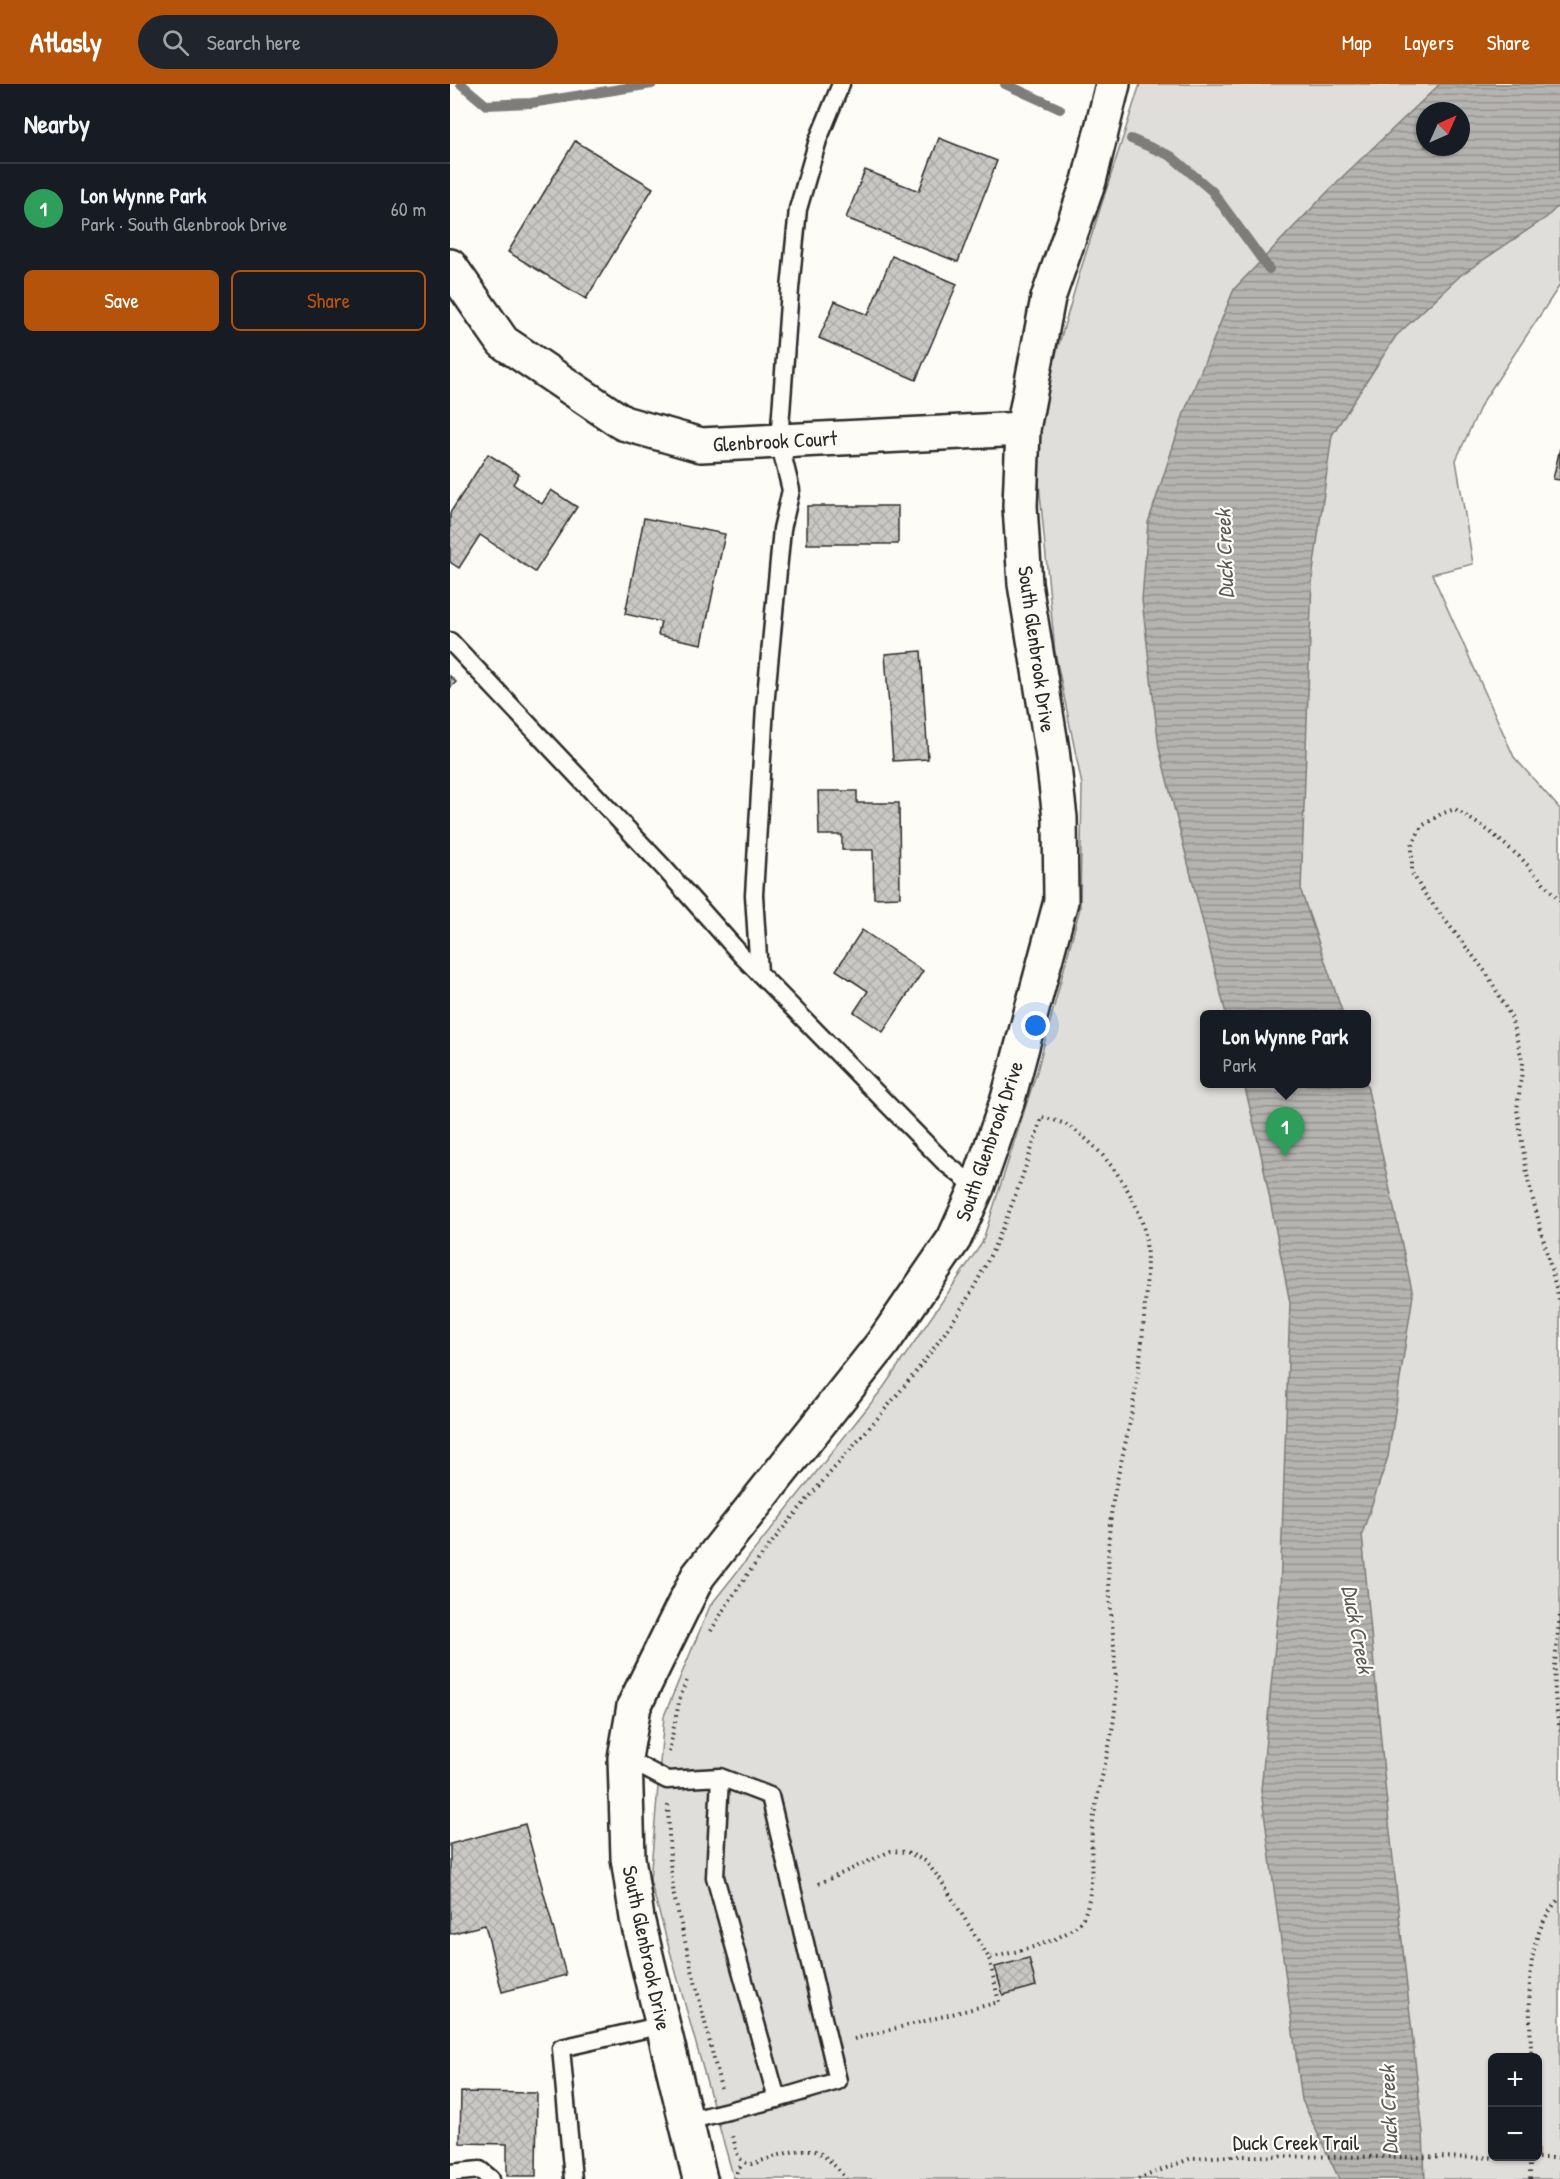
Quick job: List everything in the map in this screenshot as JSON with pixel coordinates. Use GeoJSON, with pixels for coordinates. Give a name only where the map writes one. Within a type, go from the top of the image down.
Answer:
{"type":"FeatureCollection","features":[{"type":"Feature","properties":{"kind":"street","name":"South Glenbrook Drive"},"geometry":{"type":"LineString","coordinates":[[700,2179],[637,1918],[628,1858],[625,1758],[634,1706],[698,1576],[882,1344],[954,1239],[977,1188],[1008,1099],[1061,901],[1060,818],[1052,750],[1025,584],[1020,506],[1023,429],[1048,298],[1089,181],[1113,84]]}},
{"type":"Feature","properties":{"kind":"street","name":"Glenbrook Court"},"geometry":{"type":"LineString","coordinates":[[450,266],[503,342],[623,423],[701,445],[1023,429]]}},
{"type":"Feature","properties":{"kind":"lane"},"geometry":{"type":"LineString","coordinates":[[759,973],[754,895],[765,706],[782,529],[791,490],[779,441],[790,289],[798,209],[818,140],[839,89]]}},
{"type":"Feature","properties":{"kind":"lane"},"geometry":{"type":"LineString","coordinates":[[450,641],[759,973],[944,1162],[977,1188]]}},
{"type":"Feature","properties":{"kind":"lane"},"geometry":{"type":"LineString","coordinates":[[625,1758],[667,1780],[720,1778],[770,1796],[838,2081],[687,2121]]}},
{"type":"Feature","properties":{"kind":"lane"},"geometry":{"type":"LineString","coordinates":[[720,1778],[715,1877],[777,2099]]}},
{"type":"Feature","properties":{"kind":"lane"},"geometry":{"type":"LineString","coordinates":[[573,2179],[561,2048],[663,2025]]}},
{"type":"Feature","properties":{"kind":"lane"},"geometry":{"type":"LineString","coordinates":[[450,2173],[480,2170],[491,2179]]}},
{"type":"Feature","properties":{"kind":"path"},"geometry":{"type":"LineString","coordinates":[[1560,901],[1521,858],[1489,831],[1455,809],[1441,814],[1422,826],[1412,845],[1412,873],[1424,893],[1487,974],[1511,1017],[1523,1063],[1517,1110],[1528,1180],[1560,1303]]}},
{"type":"Feature","properties":{"kind":"path"},"geometry":{"type":"LineString","coordinates":[[707,1638],[722,1612],[774,1541],[903,1388],[952,1323],[988,1260],[1019,1190],[1042,1117],[1065,1124],[1093,1145],[1118,1176],[1138,1209],[1145,1234],[1147,1273],[1139,1364],[1111,1516],[1109,1606],[1115,1653],[1116,1696],[1092,1830],[1090,1896],[1083,1919],[1065,1934],[1042,1945],[989,1958]]}},
{"type":"Feature","properties":{"kind":"path"},"geometry":{"type":"LineString","coordinates":[[1560,1616],[1554,1670],[1554,1696],[1560,1730]]}},
{"type":"Feature","properties":{"kind":"path"},"geometry":{"type":"LineString","coordinates":[[689,1676],[680,1697],[670,1740],[667,1780],[670,1863],[674,1896],[738,2157],[743,2163],[751,2164],[803,2149],[816,2151],[826,2157],[846,2179]]}},
{"type":"Feature","properties":{"kind":"path"},"geometry":{"type":"LineString","coordinates":[[793,1894],[891,1851],[907,1852],[925,1861],[940,1879],[989,1958],[999,2002],[829,2046]]}},
{"type":"Feature","properties":{"kind":"path"},"geometry":{"type":"LineString","coordinates":[[1531,2053],[1533,1950],[1539,1929],[1550,1908],[1560,1898]]}},
{"type":"Feature","properties":{"kind":"path","name":"Duck Creek Trail"},"geometry":{"type":"LineString","coordinates":[[1138,2179],[1192,2158],[1232,2156],[1560,2158]]}},
{"type":"Feature","properties":{"kind":"path"},"geometry":{"type":"LineString","coordinates":[[1530,2161],[1530,2179]]}},
{"type":"Feature","properties":{"kind":"path"},"geometry":{"type":"LineString","coordinates":[[736,2179],[737,2172],[743,2163]]}},
{"type":"Feature","properties":{"kind":"shaded area"},"geometry":{"type":"Polygon","coordinates":[[[1140,84],[1560,84],[1560,285],[1482,403],[1456,460],[1473,564],[1432,574],[1514,757],[1560,809],[1560,2179],[734,2179],[650,1880],[664,1716],[710,1606],[883,1388],[982,1243],[1037,1071],[1080,908],[1082,785],[1055,652],[1034,430],[1079,275],[1140,84]]]}},
{"type":"Feature","properties":{"kind":"water","name":"Duck Creek"},"geometry":{"type":"Polygon","coordinates":[[[1440,84],[1560,84],[1560,204],[1547,217],[1461,275],[1396,336],[1332,435],[1312,579],[1301,891],[1342,1010],[1225,1010],[1159,748],[1142,600],[1148,523],[1184,413],[1234,289],[1339,180],[1416,107],[1416,156],[1470,156],[1470,102],[1421,102],[1440,84]]]}},
{"type":"Feature","properties":{"kind":"water","name":"Duck Creek"},"geometry":{"type":"Polygon","coordinates":[[[1245,1088],[1368,1088],[1413,1295],[1388,1457],[1362,1534],[1386,1795],[1423,2133],[1425,2179],[1339,2179],[1302,2100],[1261,1790],[1280,1593],[1290,1303],[1260,1149],[1245,1088]]]}},
{"type":"Feature","properties":{"kind":"building"},"geometry":{"type":"Polygon","coordinates":[[[939,138],[997,161],[958,262],[846,218],[865,170],[919,191],[939,138]]]}},
{"type":"Feature","properties":{"kind":"building"},"geometry":{"type":"Polygon","coordinates":[[[575,141],[653,188],[586,299],[508,252],[575,141]]]}},
{"type":"Feature","properties":{"kind":"building"},"geometry":{"type":"Polygon","coordinates":[[[892,256],[957,284],[916,380],[819,338],[835,301],[868,315],[892,256]]]}},
{"type":"Feature","properties":{"kind":"building"},"geometry":{"type":"Polygon","coordinates":[[[1560,448],[1560,480],[1553,479],[1560,448]]]}},
{"type":"Feature","properties":{"kind":"building"},"geometry":{"type":"Polygon","coordinates":[[[488,454],[519,474],[513,484],[542,504],[551,490],[577,507],[535,572],[480,535],[459,568],[450,562],[450,513],[488,454]]]}},
{"type":"Feature","properties":{"kind":"building"},"geometry":{"type":"Polygon","coordinates":[[[807,506],[898,506],[898,544],[807,544],[807,506]]]}},
{"type":"Feature","properties":{"kind":"building"},"geometry":{"type":"Polygon","coordinates":[[[644,518],[725,534],[702,644],[658,635],[661,622],[625,614],[644,518]]]}},
{"type":"Feature","properties":{"kind":"building"},"geometry":{"type":"Polygon","coordinates":[[[921,651],[928,759],[893,761],[885,654],[921,651]]]}},
{"type":"Feature","properties":{"kind":"building"},"geometry":{"type":"Polygon","coordinates":[[[450,676],[456,682],[450,688],[450,676]]]}},
{"type":"Feature","properties":{"kind":"building"},"geometry":{"type":"Polygon","coordinates":[[[818,791],[857,791],[857,803],[899,803],[900,897],[874,898],[873,850],[842,850],[842,835],[819,835],[818,791]]]}},
{"type":"Feature","properties":{"kind":"building"},"geometry":{"type":"Polygon","coordinates":[[[862,930],[923,971],[883,1032],[854,1012],[868,991],[836,970],[862,930]]]}},
{"type":"Feature","properties":{"kind":"building"},"geometry":{"type":"Polygon","coordinates":[[[525,1824],[566,1975],[502,1992],[485,1925],[450,1934],[450,1844],[525,1824]]]}},
{"type":"Feature","properties":{"kind":"building"},"geometry":{"type":"Polygon","coordinates":[[[1029,1958],[1036,1986],[1003,1995],[995,1967],[1029,1958]]]}},
{"type":"Feature","properties":{"kind":"building"},"geometry":{"type":"Polygon","coordinates":[[[461,2092],[537,2093],[536,2176],[507,2176],[507,2144],[460,2143],[461,2092]]]}},
{"type":"Feature","properties":{"kind":"waterway"},"geometry":{"type":"LineString","coordinates":[[461,84],[486,105],[531,103],[652,84]]}},
{"type":"Feature","properties":{"kind":"waterway"},"geometry":{"type":"LineString","coordinates":[[1005,84],[1060,109]]}},
{"type":"Feature","properties":{"kind":"waterway"},"geometry":{"type":"LineString","coordinates":[[1131,139],[1171,156],[1212,191],[1269,269]]}},
{"type":"Feature","properties":{"kind":"place","name":"Lon Wynne Park"},"geometry":{"type":"Point","coordinates":[1285,1157]}}]}
